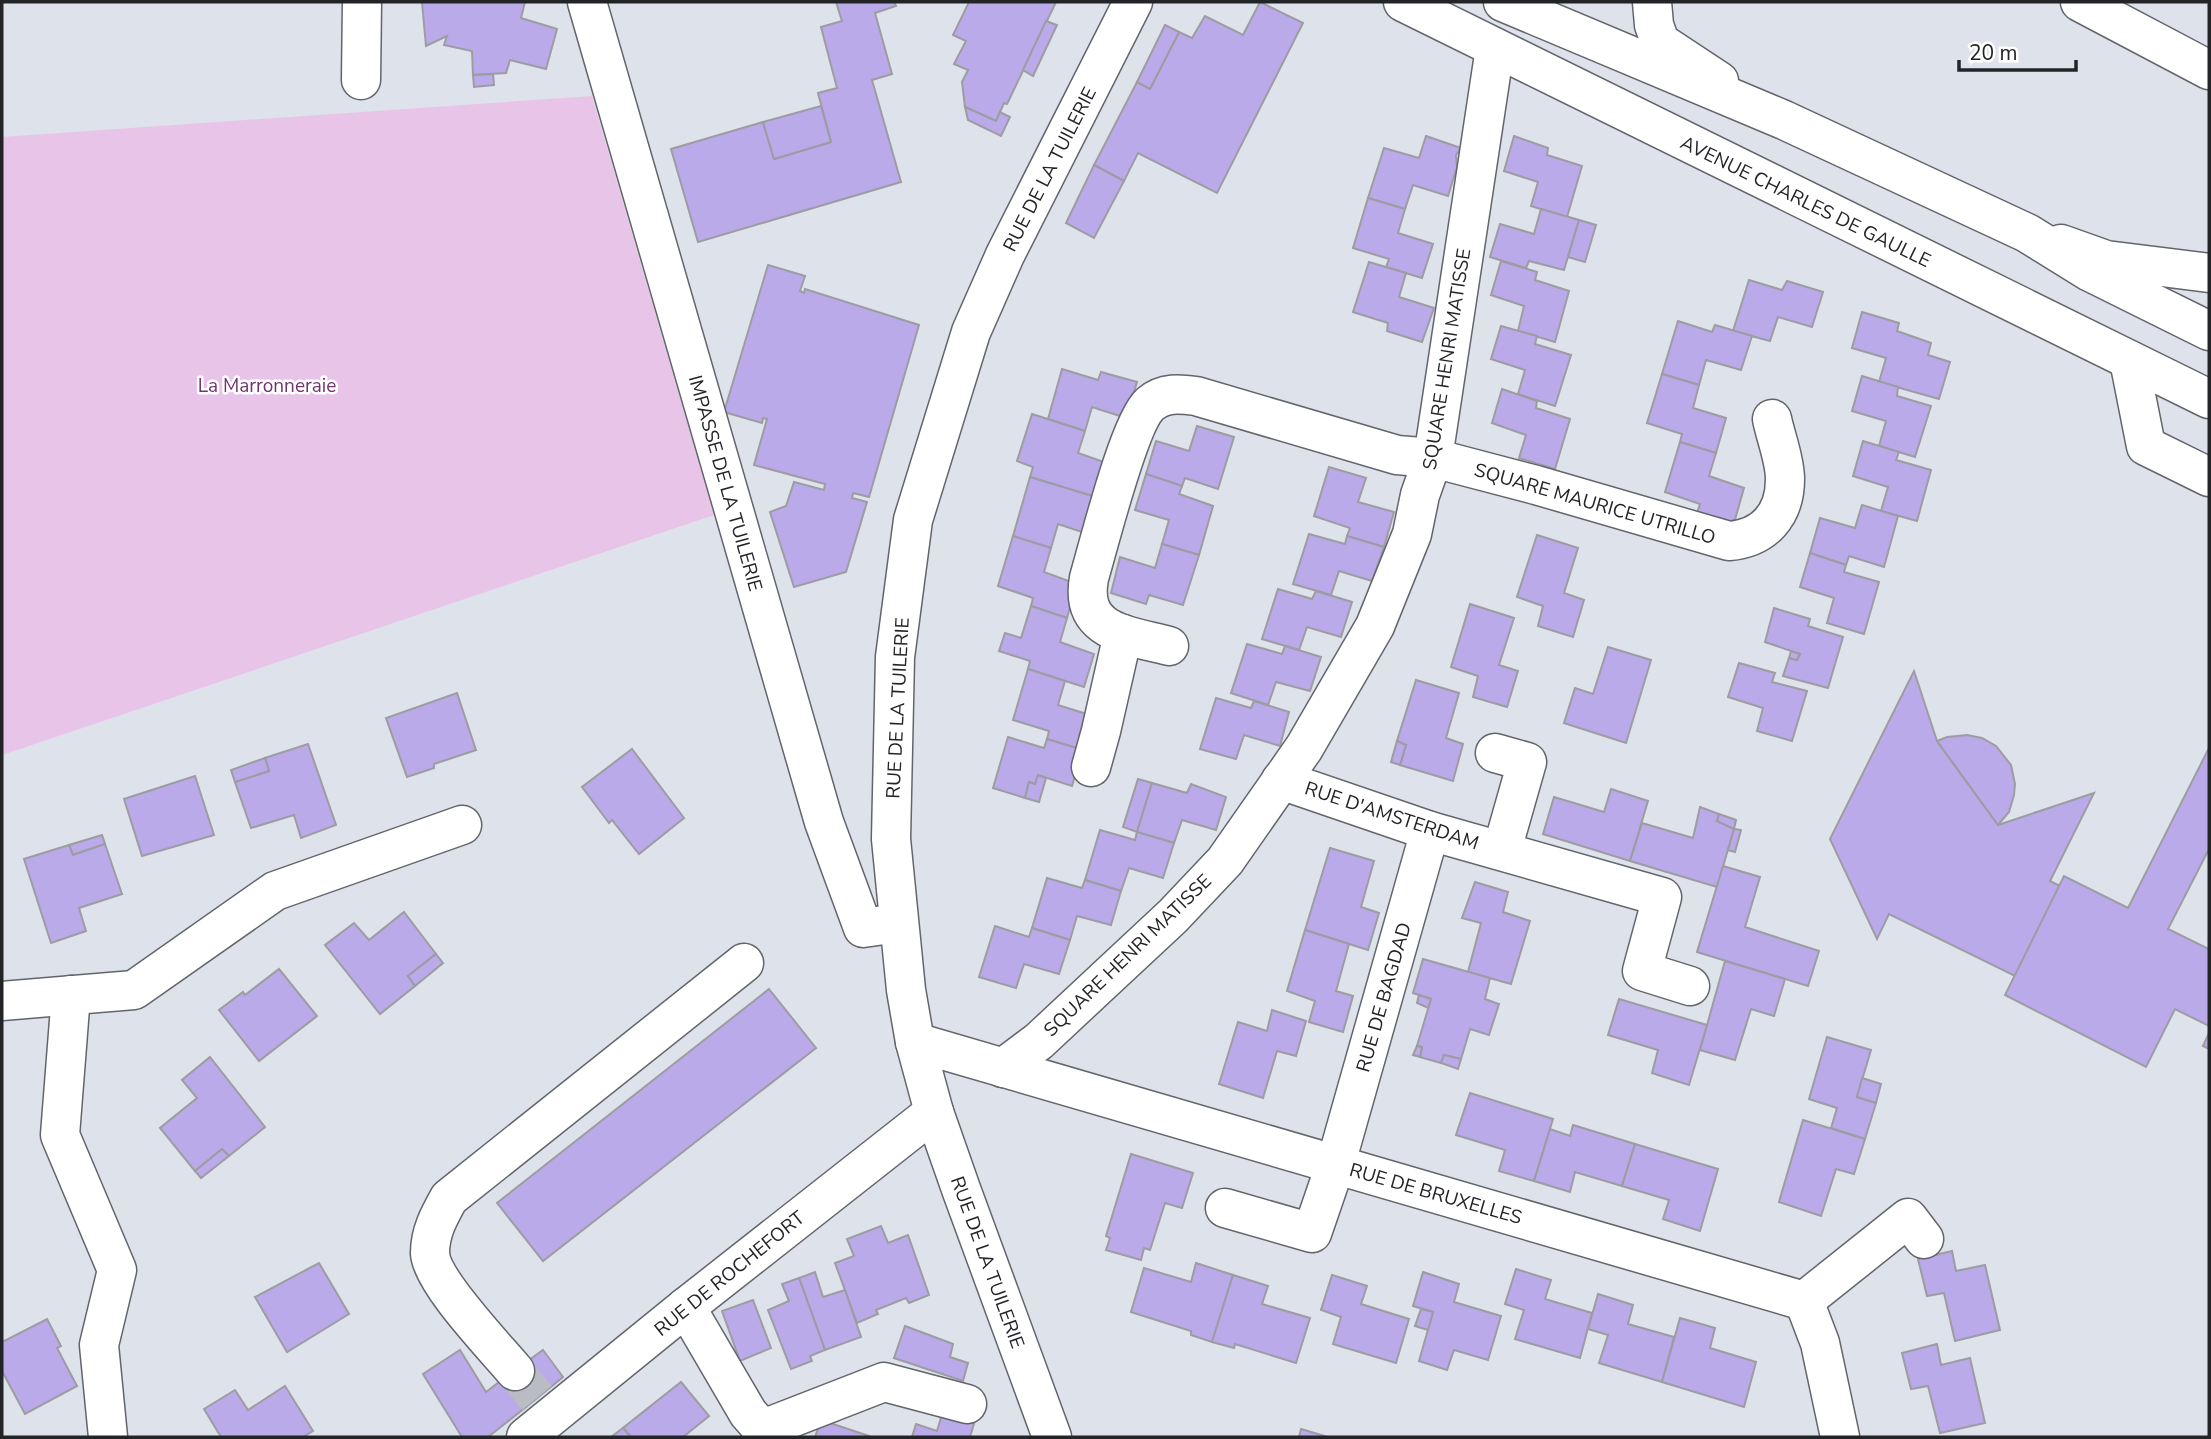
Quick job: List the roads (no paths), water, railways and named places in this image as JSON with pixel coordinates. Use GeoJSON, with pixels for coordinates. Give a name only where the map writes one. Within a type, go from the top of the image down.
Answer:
{"type":"FeatureCollection","features":[{"type":"Feature","properties":{"kind":"street"},"geometry":{"type":"LineString","coordinates":[[361,80],[362,2]]}},
{"type":"Feature","properties":{"kind":"street","name":"IMPASSE DE LA TUILERIE"},"geometry":{"type":"LineString","coordinates":[[587,2],[824,821],[863,928],[898,923]]}},
{"type":"Feature","properties":{"kind":"street","name":"RUE DE LA TUILERIE"},"geometry":{"type":"LineString","coordinates":[[1052,1437],[934,1112],[915,1042],[905,990],[891,838],[895,657],[913,520],[971,332],[1005,255],[1133,2]]}},
{"type":"Feature","properties":{"kind":"street","name":"AVENUE CHARLES DE GAULLE"},"geometry":{"type":"LineString","coordinates":[[1403,2],[2209,399]]}},
{"type":"Feature","properties":{"kind":"street"},"geometry":{"type":"LineString","coordinates":[[1652,2],[1654,25],[1660,42],[1784,120]]}},
{"type":"Feature","properties":{"kind":"street"},"geometry":{"type":"LineString","coordinates":[[2080,2],[2209,70]]}},
{"type":"Feature","properties":{"kind":"street"},"geometry":{"type":"LineString","coordinates":[[1512,4],[1784,120],[2027,233],[2106,260],[2209,273]]}},
{"type":"Feature","properties":{"kind":"street","name":"SQUARE HENRI MATISSE"},"geometry":{"type":"LineString","coordinates":[[1003,1068],[1039,1041],[1172,916],[1224,861],[1304,748],[1375,626],[1412,534],[1420,495],[1433,458],[1495,48]]}},
{"type":"Feature","properties":{"kind":"street"},"geometry":{"type":"LineString","coordinates":[[2027,233],[2090,272],[2209,331]]}},
{"type":"Feature","properties":{"kind":"street"},"geometry":{"type":"LineString","coordinates":[[2129,360],[2146,446],[2209,477]]}},
{"type":"Feature","properties":{"kind":"street","name":"SQUARE MAURICE UTRILLO"},"geometry":{"type":"LineString","coordinates":[[1170,646],[1123,634],[1094,618],[1086,593],[1135,427],[1143,413],[1157,400],[1175,393],[1196,396],[1396,456],[1433,458],[1536,485],[1729,541],[1743,540],[1768,527],[1783,495],[1785,477],[1772,419]]}},
{"type":"Feature","properties":{"kind":"street"},"geometry":{"type":"LineString","coordinates":[[1091,767],[1123,634]]}},
{"type":"Feature","properties":{"kind":"street"},"geometry":{"type":"LineString","coordinates":[[1494,753],[1527,762],[1502,850]]}},
{"type":"Feature","properties":{"kind":"street","name":"RUE D'AMSTERDAM"},"geometry":{"type":"LineString","coordinates":[[1281,780],[1430,831],[1662,897],[1642,971],[1690,986]]}},
{"type":"Feature","properties":{"kind":"street"},"geometry":{"type":"LineString","coordinates":[[2,1001],[134,989],[275,891],[462,825]]}},
{"type":"Feature","properties":{"kind":"street","name":"RUE DE BAGDAD"},"geometry":{"type":"LineString","coordinates":[[1224,1208],[1312,1233],[1336,1163],[1430,831]]}},
{"type":"Feature","properties":{"kind":"street"},"geometry":{"type":"LineString","coordinates":[[532,1405],[442,1284],[430,1256],[433,1226],[449,1198],[744,963]]}},
{"type":"Feature","properties":{"kind":"street"},"geometry":{"type":"LineString","coordinates":[[71,995],[60,1135],[117,1270],[99,1345],[108,1437]]}},
{"type":"Feature","properties":{"kind":"street","name":"RUE DE BRUXELLES"},"geometry":{"type":"LineString","coordinates":[[915,1042],[1804,1301]]}},
{"type":"Feature","properties":{"kind":"street","name":"RUE DE ROCHEFORT"},"geometry":{"type":"LineString","coordinates":[[532,1405],[686,1307],[934,1112]]}},
{"type":"Feature","properties":{"kind":"street"},"geometry":{"type":"LineString","coordinates":[[1840,1437],[1820,1343],[1804,1301],[1908,1218],[1924,1239]]}},
{"type":"Feature","properties":{"kind":"street"},"geometry":{"type":"LineString","coordinates":[[686,1307],[748,1413],[766,1433],[884,1382],[967,1404]]}},
{"type":"Feature","properties":{"kind":"tunnel"},"geometry":{"type":"LineString","coordinates":[[515,1371],[537,1398]]}},
{"type":"Feature","properties":{"kind":"park label","name":"La Marronneraie"},"geometry":{"type":"Point","coordinates":[267,385]}}]}
